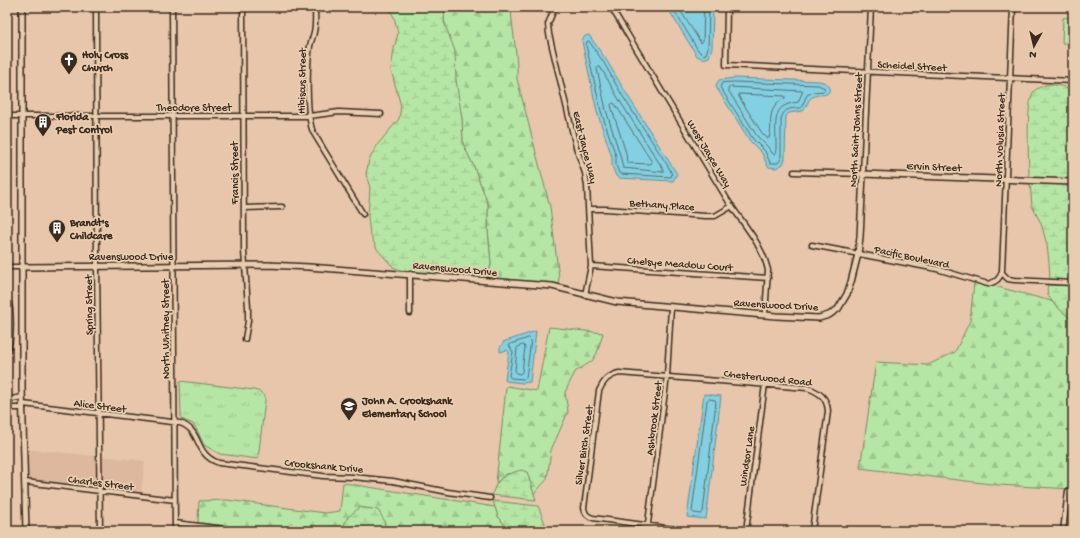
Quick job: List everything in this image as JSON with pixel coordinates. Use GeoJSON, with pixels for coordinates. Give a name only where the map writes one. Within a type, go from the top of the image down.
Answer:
{"type":"FeatureCollection","features":[{"type":"Feature","properties":{"kind":"street"},"geometry":{"type":"LineString","coordinates":[[22,7],[22,397],[26,531]]}},
{"type":"Feature","properties":{"kind":"street","name":"Spring Street"},"geometry":{"type":"LineString","coordinates":[[96,7],[100,531]]}},
{"type":"Feature","properties":{"kind":"street","name":"North Whitney Street"},"geometry":{"type":"LineString","coordinates":[[172,7],[175,531]]}},
{"type":"Feature","properties":{"kind":"street","name":"Francis Street"},"geometry":{"type":"LineString","coordinates":[[243,7],[244,265],[248,307],[248,321],[245,339]]}},
{"type":"Feature","properties":{"kind":"street","name":"Hibiscus Street"},"geometry":{"type":"LineString","coordinates":[[315,7],[315,27],[308,58],[310,125],[363,214]]}},
{"type":"Feature","properties":{"kind":"street","name":"East Jayce Way"},"geometry":{"type":"LineString","coordinates":[[555,7],[548,24],[549,34],[576,147],[585,173],[591,266],[586,295]]}},
{"type":"Feature","properties":{"kind":"street","name":"West Jayce Way"},"geometry":{"type":"LineString","coordinates":[[611,7],[732,206],[759,246],[766,263],[768,278],[766,315]]}},
{"type":"Feature","properties":{"kind":"street","name":"Scheidel Street"},"geometry":{"type":"LineString","coordinates":[[727,7],[726,66],[1073,81]]}},
{"type":"Feature","properties":{"kind":"street","name":"North Saint Johns Street"},"geometry":{"type":"LineString","coordinates":[[858,254],[871,7]]}},
{"type":"Feature","properties":{"kind":"street","name":"North Volusia Street"},"geometry":{"type":"LineString","coordinates":[[1002,273],[1013,7]]}},
{"type":"Feature","properties":{"kind":"street","name":"Theodore Street"},"geometry":{"type":"LineString","coordinates":[[7,116],[309,116],[339,112],[380,114]]}},
{"type":"Feature","properties":{"kind":"street","name":"Ervin Street"},"geometry":{"type":"LineString","coordinates":[[794,172],[1073,182]]}},
{"type":"Feature","properties":{"kind":"street","name":"Bethany Place"},"geometry":{"type":"LineString","coordinates":[[588,209],[715,216],[732,206]]}},
{"type":"Feature","properties":{"kind":"street"},"geometry":{"type":"LineString","coordinates":[[244,208],[282,208]]}},
{"type":"Feature","properties":{"kind":"street","name":"Pacific Boulevard"},"geometry":{"type":"LineString","coordinates":[[812,245],[937,269],[988,284],[997,281],[1002,273]]}},
{"type":"Feature","properties":{"kind":"street","name":"Ravenswood Drive"},"geometry":{"type":"LineString","coordinates":[[7,267],[288,266],[410,274],[552,286],[617,302],[819,318],[834,312],[841,305],[847,294],[858,254]]}},
{"type":"Feature","properties":{"kind":"street","name":"Chelsye Meadow Court"},"geometry":{"type":"LineString","coordinates":[[591,266],[768,278]]}},
{"type":"Feature","properties":{"kind":"street"},"geometry":{"type":"LineString","coordinates":[[1002,273],[1008,279],[1014,280],[1073,283]]}},
{"type":"Feature","properties":{"kind":"street"},"geometry":{"type":"LineString","coordinates":[[410,274],[410,313]]}},
{"type":"Feature","properties":{"kind":"street"},"geometry":{"type":"LineString","coordinates":[[7,296],[10,307],[10,339],[7,353]]}},
{"type":"Feature","properties":{"kind":"street","name":"Ashbrook Street"},"geometry":{"type":"LineString","coordinates":[[647,531],[667,376],[671,307]]}},
{"type":"Feature","properties":{"kind":"street","name":"Silver Birch Street"},"geometry":{"type":"LineString","coordinates":[[648,526],[593,518],[586,515],[584,508],[599,391],[604,380],[611,375],[619,373],[667,376]]}},
{"type":"Feature","properties":{"kind":"street","name":"Chesterwood Road"},"geometry":{"type":"LineString","coordinates":[[667,376],[807,388],[824,396],[828,405],[812,531]]}},
{"type":"Feature","properties":{"kind":"street","name":"Windsor Lane"},"geometry":{"type":"LineString","coordinates":[[746,531],[765,384]]}},
{"type":"Feature","properties":{"kind":"street"},"geometry":{"type":"LineString","coordinates":[[7,400],[22,397]]}},
{"type":"Feature","properties":{"kind":"street","name":"Alice Street"},"geometry":{"type":"LineString","coordinates":[[7,408],[23,406],[174,422]]}},
{"type":"Feature","properties":{"kind":"street","name":"Crookshank Drive"},"geometry":{"type":"LineString","coordinates":[[174,422],[183,424],[189,428],[195,435],[202,452],[208,458],[219,463],[323,476],[353,476],[393,481],[448,492],[490,498]]}},
{"type":"Feature","properties":{"kind":"street","name":"Charles Street"},"geometry":{"type":"LineString","coordinates":[[25,482],[174,500]]}},
{"type":"Feature","properties":{"kind":"street"},"geometry":{"type":"LineString","coordinates":[[1063,531],[1068,491],[1073,492]]}},
{"type":"Feature","properties":{"kind":"street"},"geometry":{"type":"LineString","coordinates":[[175,523],[241,531]]}},
{"type":"Feature","properties":{"kind":"street"},"geometry":{"type":"LineString","coordinates":[[648,526],[688,531]]}},
{"type":"Feature","properties":{"kind":"shaded area"},"geometry":{"type":"Polygon","coordinates":[[[26,449],[96,456],[97,488],[27,480],[26,449]]]}},
{"type":"Feature","properties":{"kind":"shaded area"},"geometry":{"type":"Polygon","coordinates":[[[101,456],[145,461],[141,493],[102,489],[101,456]]]}},
{"type":"Feature","properties":{"kind":"green space"},"geometry":{"type":"Polygon","coordinates":[[[388,7],[445,7],[444,22],[455,51],[456,80],[462,119],[463,144],[474,167],[488,204],[488,230],[491,264],[487,278],[403,271],[393,267],[377,249],[370,234],[368,217],[370,188],[366,174],[369,160],[378,144],[399,119],[401,106],[391,70],[398,33],[394,17],[388,7]]]}},
{"type":"Feature","properties":{"kind":"green space"},"geometry":{"type":"Polygon","coordinates":[[[445,7],[511,7],[517,61],[517,79],[550,207],[559,278],[558,284],[487,278],[491,264],[488,229],[488,204],[474,167],[463,144],[462,119],[444,22],[445,7]]]}},
{"type":"Feature","properties":{"kind":"green space"},"geometry":{"type":"Polygon","coordinates":[[[1073,17],[1073,43],[1062,43],[1063,18],[1073,17]]]}},
{"type":"Feature","properties":{"kind":"green space"},"geometry":{"type":"Polygon","coordinates":[[[1045,85],[1062,86],[1071,93],[1073,98],[1073,179],[1029,177],[1029,108],[1034,91],[1045,85]]]}},
{"type":"Feature","properties":{"kind":"green space"},"geometry":{"type":"Polygon","coordinates":[[[1030,183],[1073,185],[1073,280],[1050,280],[1047,245],[1041,223],[1032,206],[1030,183]]]}},
{"type":"Feature","properties":{"kind":"green space"},"geometry":{"type":"Polygon","coordinates":[[[974,283],[988,287],[994,286],[1051,301],[1071,319],[1073,319],[1073,489],[999,485],[860,468],[876,362],[928,365],[955,352],[970,321],[974,283]]]}},
{"type":"Feature","properties":{"kind":"green space"},"geometry":{"type":"Polygon","coordinates":[[[1048,285],[1073,286],[1073,319],[1071,319],[1051,300],[1047,290],[1048,285]]]}},
{"type":"Feature","properties":{"kind":"green space"},"geometry":{"type":"Polygon","coordinates":[[[549,327],[603,333],[597,353],[592,361],[575,372],[565,392],[568,412],[551,450],[547,479],[534,494],[527,472],[506,474],[496,483],[506,388],[507,386],[537,391],[549,327]]]}},
{"type":"Feature","properties":{"kind":"green space"},"geometry":{"type":"Polygon","coordinates":[[[180,381],[254,390],[265,396],[258,459],[220,454],[204,445],[193,424],[181,419],[180,381]]]}},
{"type":"Feature","properties":{"kind":"green space"},"geometry":{"type":"Polygon","coordinates":[[[521,470],[527,472],[536,500],[492,495],[496,485],[502,478],[521,470]]]}},
{"type":"Feature","properties":{"kind":"green space"},"geometry":{"type":"Polygon","coordinates":[[[343,483],[495,507],[498,516],[509,531],[386,531],[384,520],[348,517],[341,531],[249,531],[243,528],[198,523],[199,501],[227,500],[325,513],[340,511],[343,483]]]}},
{"type":"Feature","properties":{"kind":"green space"},"geometry":{"type":"Polygon","coordinates":[[[493,501],[538,506],[548,531],[509,531],[498,516],[493,501]]]}},
{"type":"Feature","properties":{"kind":"green space"},"geometry":{"type":"Polygon","coordinates":[[[360,507],[378,510],[384,520],[386,531],[341,531],[348,517],[360,507]]]}},
{"type":"Feature","properties":{"kind":"water"},"geometry":{"type":"Polygon","coordinates":[[[667,7],[713,7],[712,48],[709,57],[703,59],[697,56],[667,7]]]}},
{"type":"Feature","properties":{"kind":"water"},"geometry":{"type":"Polygon","coordinates":[[[589,35],[607,61],[677,174],[673,181],[619,178],[616,176],[612,166],[612,157],[597,112],[583,46],[582,40],[585,36],[589,35]]]}},
{"type":"Feature","properties":{"kind":"water"},"geometry":{"type":"Polygon","coordinates":[[[734,78],[819,81],[826,83],[830,88],[826,94],[810,98],[803,111],[789,113],[786,116],[785,159],[783,164],[776,168],[769,167],[767,165],[762,153],[750,141],[716,87],[719,80],[734,78]]]}},
{"type":"Feature","properties":{"kind":"water"},"geometry":{"type":"Polygon","coordinates":[[[536,331],[530,382],[522,383],[506,381],[509,352],[507,350],[500,352],[500,347],[503,342],[536,331]]]}},
{"type":"Feature","properties":{"kind":"water"},"geometry":{"type":"Polygon","coordinates":[[[704,394],[721,396],[706,519],[687,517],[704,394]]]}},
{"type":"Feature","properties":{"kind":"place","name":"Holy Cross Church"},"geometry":{"type":"Point","coordinates":[69,75]}},
{"type":"Feature","properties":{"kind":"place","name":"Florida Pest Control"},"geometry":{"type":"Point","coordinates":[43,137]}},
{"type":"Feature","properties":{"kind":"place","name":"Brandt's Childcare"},"geometry":{"type":"Point","coordinates":[57,243]}},
{"type":"Feature","properties":{"kind":"place","name":"John A. Crookshank Elementary School"},"geometry":{"type":"Point","coordinates":[349,421]}}]}
